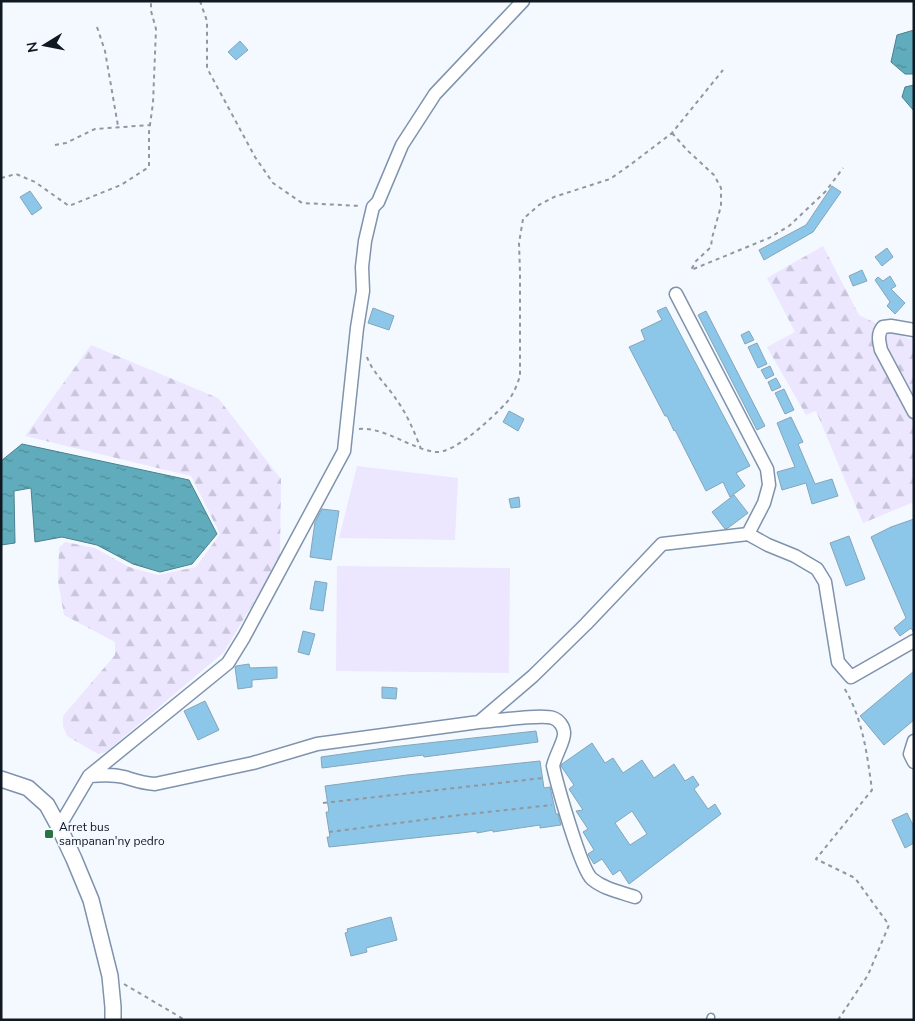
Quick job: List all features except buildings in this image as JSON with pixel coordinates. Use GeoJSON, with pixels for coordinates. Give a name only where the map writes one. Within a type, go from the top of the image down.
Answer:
{"type":"FeatureCollection","features":[{"type":"Feature","properties":{"kind":"street"},"geometry":{"type":"LineString","coordinates":[[59,826],[89,776],[228,662],[244,637],[344,451],[357,328],[363,291],[362,267],[365,241],[373,207],[378,202],[402,145],[435,94],[524,1]]}},
{"type":"Feature","properties":{"kind":"street"},"geometry":{"type":"LineString","coordinates":[[676,294],[767,469],[769,485],[764,503],[748,534]]}},
{"type":"Feature","properties":{"kind":"street"},"geometry":{"type":"LineString","coordinates":[[914,330],[891,326],[883,327],[879,332],[880,350],[914,412]]}},
{"type":"Feature","properties":{"kind":"street"},"geometry":{"type":"LineString","coordinates":[[479,722],[533,676],[586,624],[662,544],[748,534],[817,568],[825,582],[838,662],[851,678],[914,641]]}},
{"type":"Feature","properties":{"kind":"street"},"geometry":{"type":"LineString","coordinates":[[89,776],[106,774],[124,777],[140,783],[155,784],[253,763],[317,744],[479,722],[541,717],[554,718],[561,724],[564,733],[553,766],[582,862],[590,878],[605,887],[635,896]]}},
{"type":"Feature","properties":{"kind":"street"},"geometry":{"type":"LineString","coordinates":[[914,741],[910,754],[914,762]]}},
{"type":"Feature","properties":{"kind":"street"},"geometry":{"type":"LineString","coordinates":[[1,779],[28,788],[47,805],[59,826],[91,900],[110,976],[114,1007],[113,1020]]}},
{"type":"Feature","properties":{"kind":"path"},"geometry":{"type":"LineString","coordinates":[[1,178],[16,174],[35,182],[69,206],[121,185],[149,167],[156,29],[151,11],[151,1]]}},
{"type":"Feature","properties":{"kind":"path"},"geometry":{"type":"LineString","coordinates":[[200,1],[207,21],[207,68],[255,157],[273,182],[302,203],[373,207]]}},
{"type":"Feature","properties":{"kind":"path"},"geometry":{"type":"LineString","coordinates":[[97,27],[105,51],[118,126]]}},
{"type":"Feature","properties":{"kind":"path"},"geometry":{"type":"LineString","coordinates":[[346,430],[362,428],[421,449],[438,452],[454,448],[507,402],[520,376],[519,243],[523,219],[539,205],[554,197],[610,179],[672,133],[723,70]]}},
{"type":"Feature","properties":{"kind":"path"},"geometry":{"type":"LineString","coordinates":[[55,145],[66,144],[95,129],[150,125]]}},
{"type":"Feature","properties":{"kind":"path"},"geometry":{"type":"LineString","coordinates":[[672,133],[714,175],[721,188],[721,206],[712,238],[712,247],[696,262],[691,270],[769,238],[789,226],[826,191],[843,168]]}},
{"type":"Feature","properties":{"kind":"path"},"geometry":{"type":"LineString","coordinates":[[366,355],[369,364],[407,415],[421,449]]}},
{"type":"Feature","properties":{"kind":"path"},"geometry":{"type":"LineString","coordinates":[[838,1020],[868,975],[889,926],[856,878],[816,859],[872,790],[864,738],[851,699],[842,684]]}},
{"type":"Feature","properties":{"kind":"path"},"geometry":{"type":"LineString","coordinates":[[323,803],[556,776]]}},
{"type":"Feature","properties":{"kind":"path"},"geometry":{"type":"LineString","coordinates":[[329,832],[460,814],[564,804]]}},
{"type":"Feature","properties":{"kind":"path"},"geometry":{"type":"LineString","coordinates":[[110,976],[185,1020]]}},
{"type":"Feature","properties":{"kind":"green space"},"geometry":{"type":"Polygon","coordinates":[[[823,246],[859,315],[909,339],[914,338],[914,502],[863,523],[816,411],[806,415],[767,347],[795,332],[767,278],[823,246]]]}},
{"type":"Feature","properties":{"kind":"green space"},"geometry":{"type":"Polygon","coordinates":[[[91,345],[218,398],[281,479],[280,558],[224,652],[106,752],[98,754],[67,736],[63,726],[63,716],[115,655],[115,642],[64,615],[58,581],[59,548],[65,542],[95,548],[129,567],[158,575],[196,567],[220,534],[191,476],[25,436],[91,345]]]}},
{"type":"Feature","properties":{"kind":"green space"},"geometry":{"type":"Polygon","coordinates":[[[357,466],[458,478],[455,540],[339,538],[357,466]]]}},
{"type":"Feature","properties":{"kind":"green space"},"geometry":{"type":"Polygon","coordinates":[[[337,566],[510,568],[509,673],[336,671],[337,566]]]}},
{"type":"Feature","properties":{"kind":"water"},"geometry":{"type":"Polygon","coordinates":[[[914,30],[914,74],[905,74],[891,62],[897,35],[914,30]]]}},
{"type":"Feature","properties":{"kind":"water"},"geometry":{"type":"Polygon","coordinates":[[[914,85],[914,111],[902,97],[905,87],[914,85]]]}},
{"type":"Feature","properties":{"kind":"water"},"geometry":{"type":"Polygon","coordinates":[[[22,444],[189,480],[217,534],[192,564],[160,572],[133,564],[97,545],[62,537],[35,542],[31,488],[14,491],[15,543],[1,545],[1,461],[22,444]]]}},
{"type":"Feature","properties":{"kind":"place","name":"Arret bus sampanan'ny pedro"},"geometry":{"type":"Point","coordinates":[49,834]}}]}
